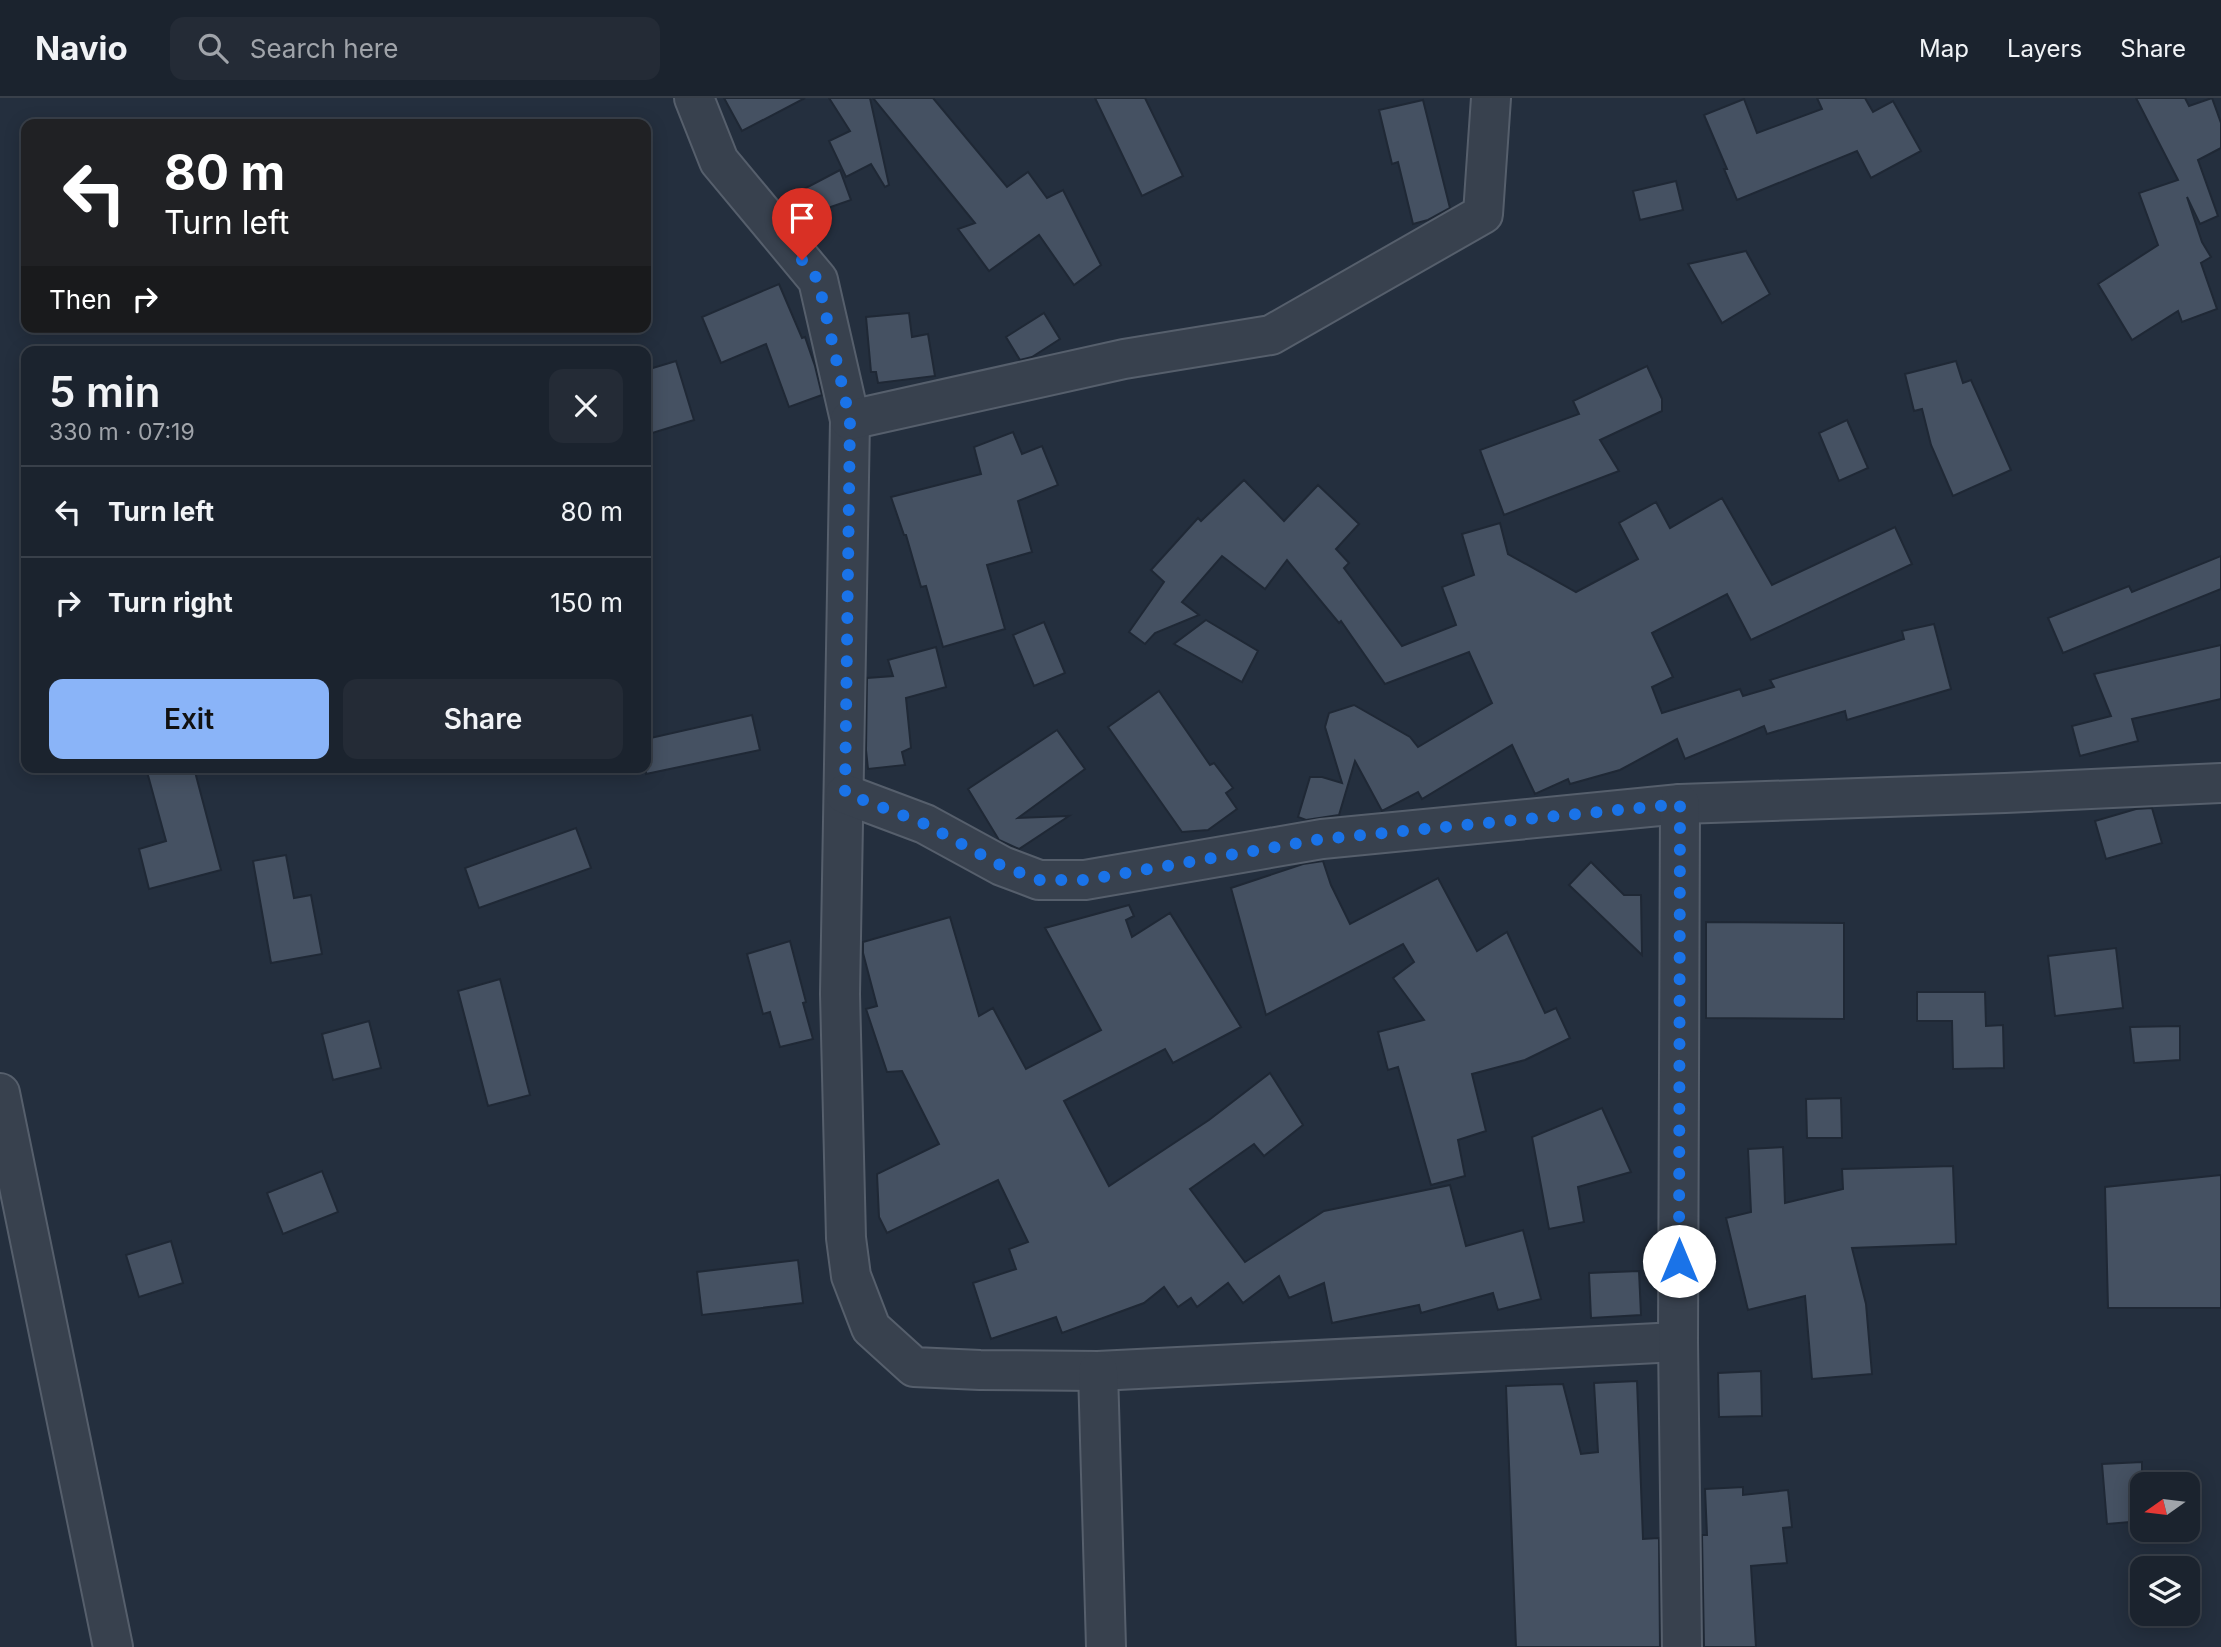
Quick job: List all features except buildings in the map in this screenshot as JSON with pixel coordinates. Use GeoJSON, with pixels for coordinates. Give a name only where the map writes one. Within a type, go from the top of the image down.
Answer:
{"type":"FeatureCollection","features":[{"type":"Feature","properties":{"kind":"street"},"geometry":{"type":"LineString","coordinates":[[695,98],[719,161],[818,280],[850,420],[840,994],[846,1238],[851,1276],[871,1328],[914,1367],[980,1370],[1098,1371],[1678,1342]]}},
{"type":"Feature","properties":{"kind":"street"},"geometry":{"type":"LineString","coordinates":[[850,420],[1124,359],[1270,335],[1483,214],[1491,98]]}},
{"type":"Feature","properties":{"kind":"street"},"geometry":{"type":"LineString","coordinates":[[845,793],[925,824],[1002,866],[1039,880],[1085,880],[1322,839],[1680,804],[2221,783]]}},
{"type":"Feature","properties":{"kind":"street"},"geometry":{"type":"LineString","coordinates":[[1680,804],[1678,1342],[1682,1647]]}},
{"type":"Feature","properties":{"kind":"street"},"geometry":{"type":"LineString","coordinates":[[0,1093],[113,1647]]}},
{"type":"Feature","properties":{"kind":"street"},"geometry":{"type":"LineString","coordinates":[[1098,1371],[1106,1647]]}},
{"type":"Feature","properties":{"kind":"route"},"geometry":{"type":"LineString","coordinates":[[802,260],[818,280],[850,420],[845,793],[925,824],[1002,866],[1039,880],[1085,880],[1322,839],[1680,804],[1679,1261]]}}]}
